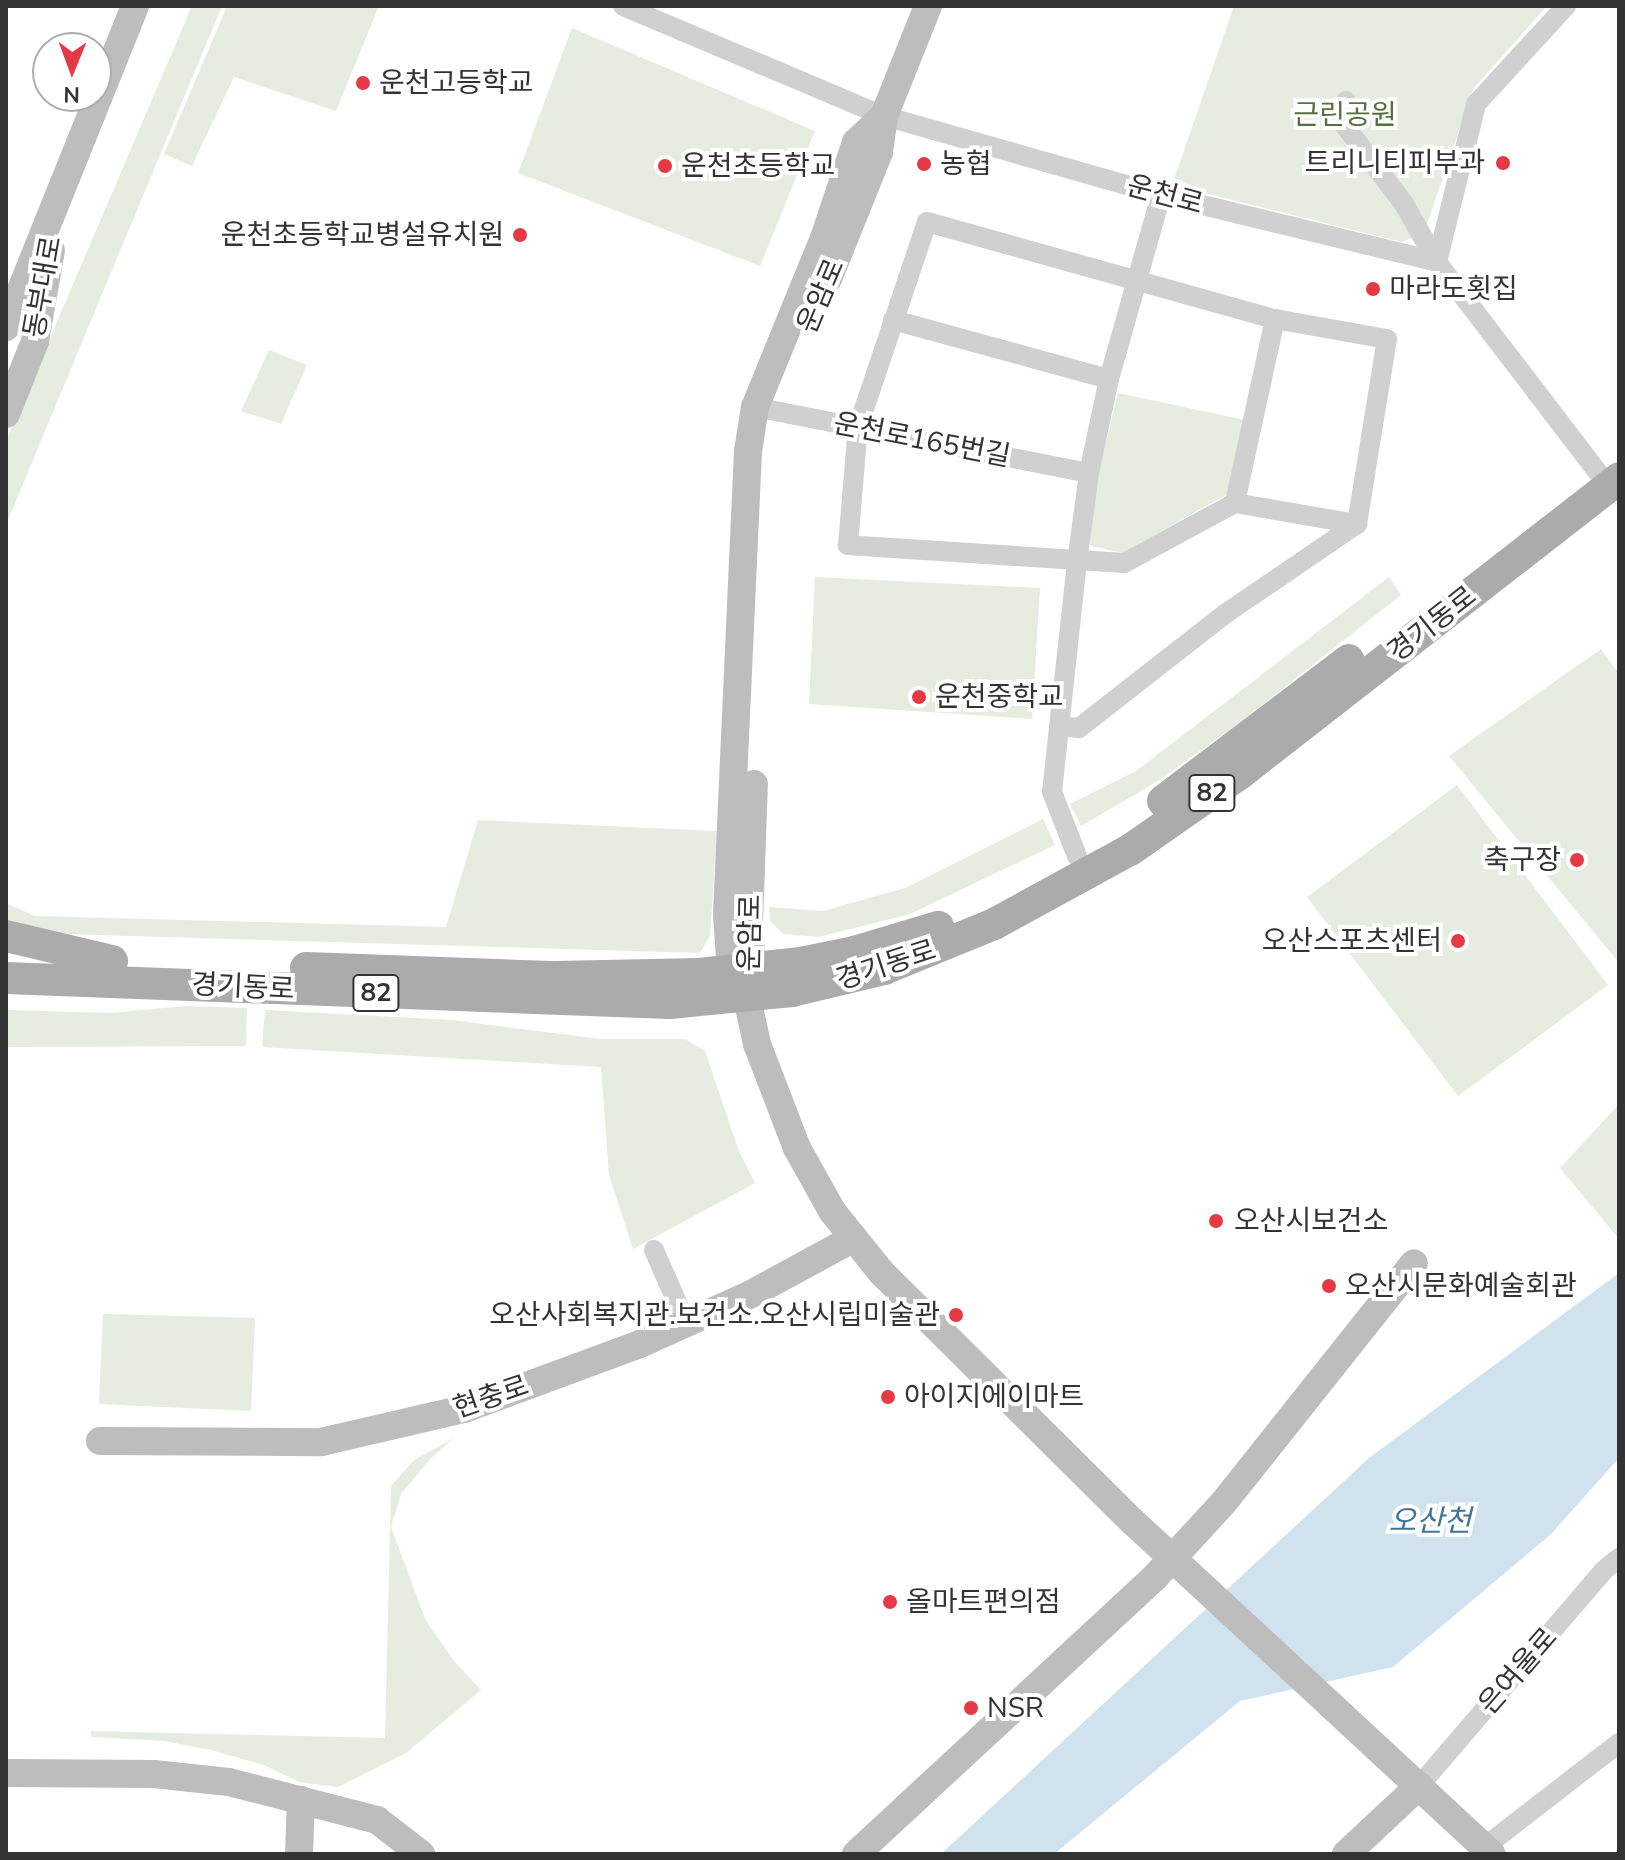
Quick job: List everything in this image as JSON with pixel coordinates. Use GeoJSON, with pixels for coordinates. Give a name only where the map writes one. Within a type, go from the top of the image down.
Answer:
{"type":"FeatureCollection","features":[{"type":"Feature","properties":{"kind":"main road","name":"경기동로"},"geometry":{"type":"LineString","coordinates":[[6,978],[597,1003],[670,1003],[743,980],[914,936],[970,915],[1077,856],[1184,786],[1611,472]]}},
{"type":"Feature","properties":{"kind":"main road","name":"경기동로"},"geometry":{"type":"LineString","coordinates":[[6,956],[557,977],[841,981],[939,949],[1040,901],[1130,850],[1238,775],[1611,472]]}},
{"type":"Feature","properties":{"kind":"main road"},"geometry":{"type":"LineString","coordinates":[[6,936],[112,961]]}},
{"type":"Feature","properties":{"kind":"main road"},"geometry":{"type":"LineString","coordinates":[[6,991],[190,985]]}},
{"type":"Feature","properties":{"kind":"street","name":"동부대로"},"geometry":{"type":"LineString","coordinates":[[6,327],[59,202],[135,6]]}},
{"type":"Feature","properties":{"kind":"street","name":"운천로"},"geometry":{"type":"LineString","coordinates":[[623,6],[884,116],[1161,195],[1437,262]]}},
{"type":"Feature","properties":{"kind":"street","name":"운암로"},"geometry":{"type":"LineString","coordinates":[[928,6],[884,116],[879,152],[764,409],[749,924],[743,980],[757,1044],[797,1148],[832,1211],[881,1272],[1132,1521],[1419,1786]]}},
{"type":"Feature","properties":{"kind":"street"},"geometry":{"type":"LineString","coordinates":[[1437,262],[1476,104],[1566,6]]}},
{"type":"Feature","properties":{"kind":"street"},"geometry":{"type":"LineString","coordinates":[[1346,101],[1342,122],[1404,204],[1437,262],[1611,472]]}},
{"type":"Feature","properties":{"kind":"street"},"geometry":{"type":"LineString","coordinates":[[1077,856],[1052,792],[1077,562],[1089,473],[1109,379],[1161,195]]}},
{"type":"Feature","properties":{"kind":"street","name":"동부대로"},"geometry":{"type":"LineString","coordinates":[[6,277],[59,202]]}},
{"type":"Feature","properties":{"kind":"street","name":"동부대로"},"geometry":{"type":"LineString","coordinates":[[6,414],[35,341],[59,202]]}},
{"type":"Feature","properties":{"kind":"street"},"geometry":{"type":"LineString","coordinates":[[1059,726],[1079,728],[1225,614],[1357,524],[1387,339],[1275,319],[927,222],[858,427],[848,545],[1124,563],[1235,503],[1357,524]]}},
{"type":"Feature","properties":{"kind":"street"},"geometry":{"type":"LineString","coordinates":[[1235,503],[1275,319]]}},
{"type":"Feature","properties":{"kind":"street"},"geometry":{"type":"LineString","coordinates":[[893,320],[1109,379]]}},
{"type":"Feature","properties":{"kind":"street","name":"운천로165번길"},"geometry":{"type":"LineString","coordinates":[[764,409],[1089,473]]}},
{"type":"Feature","properties":{"kind":"street","name":"현충로"},"geometry":{"type":"LineString","coordinates":[[100,1441],[321,1442],[464,1409],[686,1323],[751,1294],[854,1238]]}},
{"type":"Feature","properties":{"kind":"street"},"geometry":{"type":"LineString","coordinates":[[654,1250],[686,1323]]}},
{"type":"Feature","properties":{"kind":"street"},"geometry":{"type":"LineString","coordinates":[[856,1854],[1156,1576],[1224,1502],[1414,1263]]}},
{"type":"Feature","properties":{"kind":"street","name":"은여울로"},"geometry":{"type":"LineString","coordinates":[[1419,1786],[1603,1571],[1619,1558]]}},
{"type":"Feature","properties":{"kind":"street"},"geometry":{"type":"LineString","coordinates":[[1346,1854],[1419,1786],[1487,1851],[1619,1743]]}},
{"type":"Feature","properties":{"kind":"street"},"geometry":{"type":"LineString","coordinates":[[6,1773],[184,1775],[229,1782],[377,1820],[421,1854]]}},
{"type":"Feature","properties":{"kind":"street"},"geometry":{"type":"LineString","coordinates":[[299,1854],[301,1800]]}},
{"type":"Feature","properties":{"kind":"green space"},"geometry":{"type":"Polygon","coordinates":[[[192,6],[222,6],[6,525],[6,441],[192,6]]]}},
{"type":"Feature","properties":{"kind":"green space"},"geometry":{"type":"Polygon","coordinates":[[[227,6],[379,6],[336,111],[234,77],[192,166],[164,154],[227,6]]]}},
{"type":"Feature","properties":{"kind":"green space","name":"근린공원"},"geometry":{"type":"Polygon","coordinates":[[[1234,6],[1547,6],[1473,89],[1424,233],[1402,242],[1172,185],[1234,6]]]}},
{"type":"Feature","properties":{"kind":"green space"},"geometry":{"type":"Polygon","coordinates":[[[572,28],[815,131],[760,266],[518,173],[572,28]]]}},
{"type":"Feature","properties":{"kind":"green space"},"geometry":{"type":"Polygon","coordinates":[[[269,350],[307,365],[281,424],[241,411],[269,350]]]}},
{"type":"Feature","properties":{"kind":"green space"},"geometry":{"type":"Polygon","coordinates":[[[1118,393],[1245,420],[1233,491],[1122,553],[1091,546],[1084,533],[1118,393]]]}},
{"type":"Feature","properties":{"kind":"green space"},"geometry":{"type":"Polygon","coordinates":[[[815,577],[1040,588],[1032,719],[809,704],[815,577]]]}},
{"type":"Feature","properties":{"kind":"green space"},"geometry":{"type":"Polygon","coordinates":[[[1389,577],[1401,595],[1242,721],[1155,783],[1081,826],[1070,804],[1136,771],[1389,577]]]}},
{"type":"Feature","properties":{"kind":"green space","name":"축구장"},"geometry":{"type":"Polygon","coordinates":[[[1601,649],[1619,674],[1619,963],[1449,756],[1601,649]]]}},
{"type":"Feature","properties":{"kind":"green space","name":"오산스포츠센터"},"geometry":{"type":"Polygon","coordinates":[[[1457,785],[1608,985],[1458,1096],[1307,897],[1457,785]]]}},
{"type":"Feature","properties":{"kind":"green space"},"geometry":{"type":"Polygon","coordinates":[[[1043,819],[1055,845],[910,914],[819,937],[783,934],[770,921],[769,907],[823,911],[905,888],[1043,819]]]}},
{"type":"Feature","properties":{"kind":"green space"},"geometry":{"type":"Polygon","coordinates":[[[478,820],[717,831],[710,936],[700,953],[33,933],[6,925],[6,903],[35,916],[446,927],[478,820]]]}},
{"type":"Feature","properties":{"kind":"green space"},"geometry":{"type":"Polygon","coordinates":[[[186,1006],[247,1008],[246,1046],[6,1047],[6,1010],[110,1013],[186,1006]]]}},
{"type":"Feature","properties":{"kind":"green space"},"geometry":{"type":"Polygon","coordinates":[[[265,1010],[452,1020],[601,1039],[685,1039],[705,1051],[739,1151],[755,1183],[633,1249],[609,1175],[601,1067],[262,1047],[265,1010]]]}},
{"type":"Feature","properties":{"kind":"green space"},"geometry":{"type":"Polygon","coordinates":[[[1619,1104],[1619,1239],[1560,1168],[1619,1104]]]}},
{"type":"Feature","properties":{"kind":"green space"},"geometry":{"type":"Polygon","coordinates":[[[103,1314],[255,1318],[251,1411],[99,1404],[103,1314]]]}},
{"type":"Feature","properties":{"kind":"green space"},"geometry":{"type":"Polygon","coordinates":[[[454,1438],[431,1458],[401,1494],[391,1527],[426,1621],[454,1661],[481,1690],[406,1753],[338,1787],[299,1782],[264,1765],[211,1750],[164,1741],[91,1737],[91,1731],[385,1738],[391,1486],[414,1460],[454,1438]]]}},
{"type":"Feature","properties":{"kind":"water","name":"오산천"},"geometry":{"type":"Polygon","coordinates":[[[1619,1273],[1619,1458],[1550,1535],[1393,1667],[1240,1701],[1054,1854],[941,1854],[1369,1458],[1619,1273]]]}},
{"type":"Feature","properties":{"kind":"place","name":"운천고등학교"},"geometry":{"type":"Point","coordinates":[363,83]}},
{"type":"Feature","properties":{"kind":"place","name":"트리니티피부과"},"geometry":{"type":"Point","coordinates":[1503,163]}},
{"type":"Feature","properties":{"kind":"place","name":"농협"},"geometry":{"type":"Point","coordinates":[924,164]}},
{"type":"Feature","properties":{"kind":"place","name":"운천초등학교"},"geometry":{"type":"Point","coordinates":[665,166]}},
{"type":"Feature","properties":{"kind":"place","name":"운천초등학교병설유치원"},"geometry":{"type":"Point","coordinates":[520,235]}},
{"type":"Feature","properties":{"kind":"place","name":"마라도횟집"},"geometry":{"type":"Point","coordinates":[1373,289]}},
{"type":"Feature","properties":{"kind":"place","name":"운천중학교"},"geometry":{"type":"Point","coordinates":[919,697]}},
{"type":"Feature","properties":{"kind":"place","name":"축구장"},"geometry":{"type":"Point","coordinates":[1577,860]}},
{"type":"Feature","properties":{"kind":"place","name":"오산스포츠센터"},"geometry":{"type":"Point","coordinates":[1458,941]}},
{"type":"Feature","properties":{"kind":"place","name":"오산시보건소"},"geometry":{"type":"Point","coordinates":[1216,1221]}},
{"type":"Feature","properties":{"kind":"place","name":"오산시문화예술회관"},"geometry":{"type":"Point","coordinates":[1329,1286]}},
{"type":"Feature","properties":{"kind":"place","name":"오산사회복지관.보건소.오산시립미술관"},"geometry":{"type":"Point","coordinates":[956,1315]}},
{"type":"Feature","properties":{"kind":"place","name":"아이지에이마트"},"geometry":{"type":"Point","coordinates":[888,1397]}},
{"type":"Feature","properties":{"kind":"place","name":"올마트편의점"},"geometry":{"type":"Point","coordinates":[890,1602]}},
{"type":"Feature","properties":{"kind":"place","name":"NSR"},"geometry":{"type":"Point","coordinates":[971,1708]}}]}
